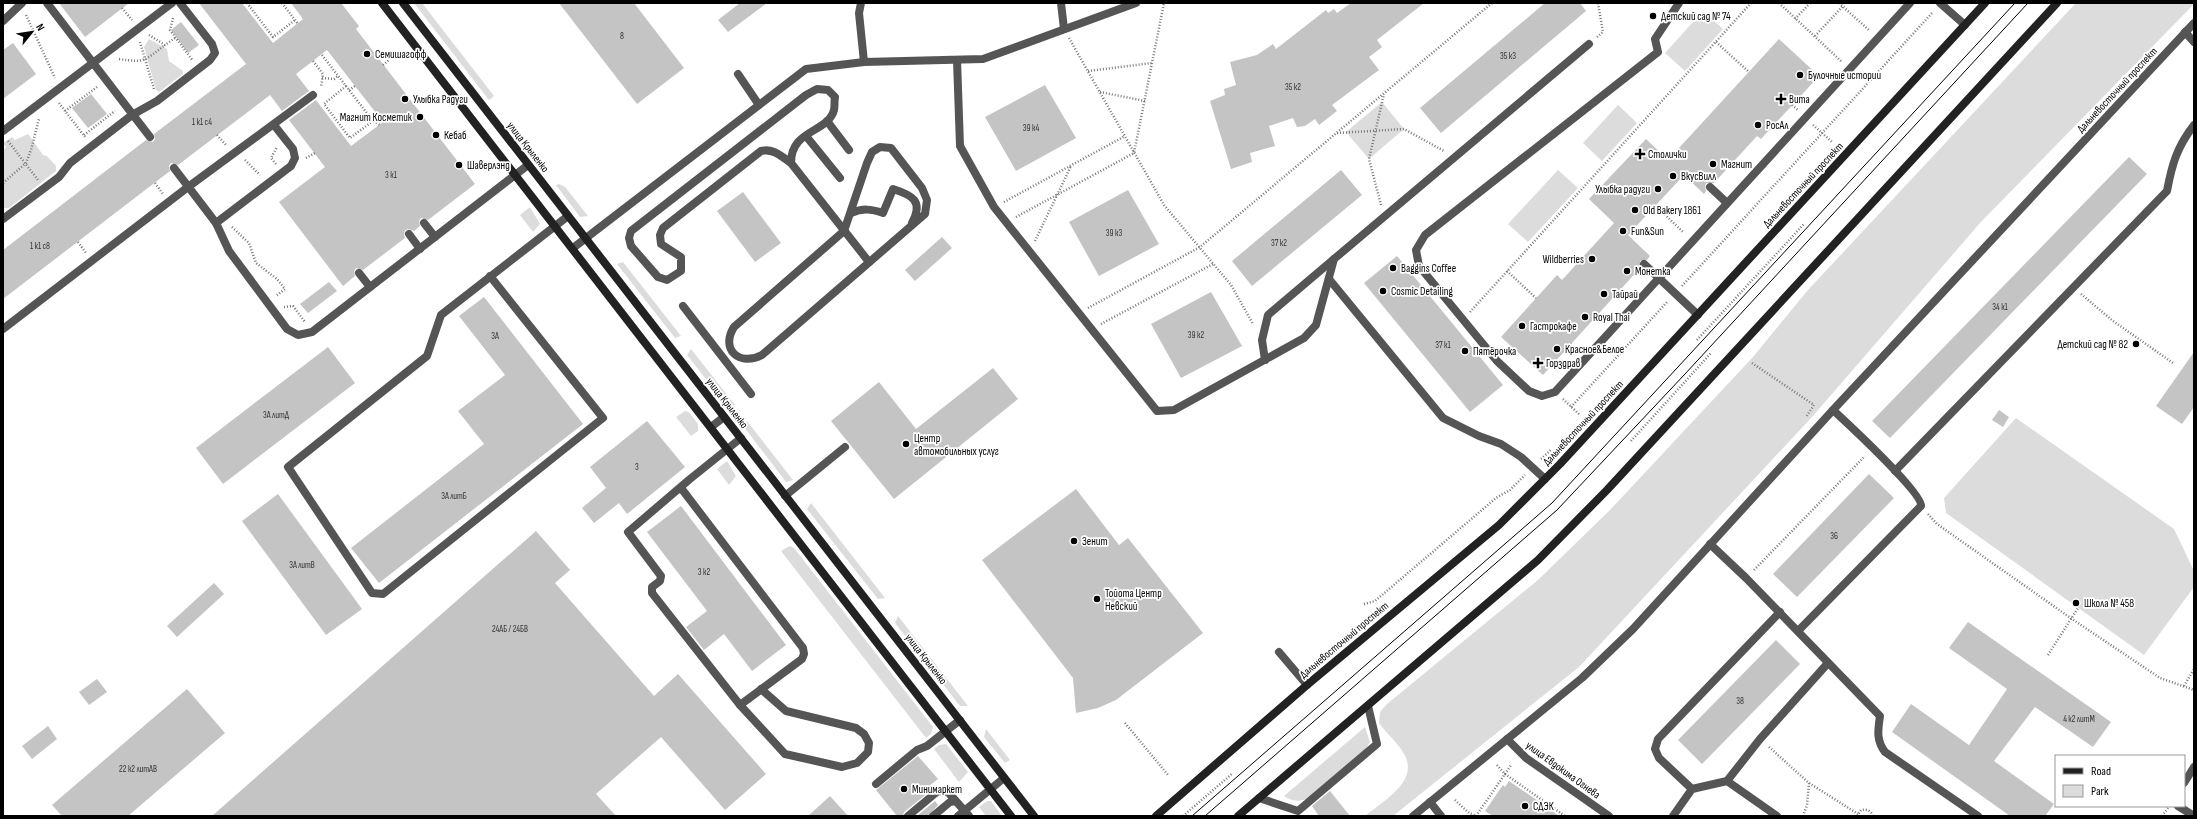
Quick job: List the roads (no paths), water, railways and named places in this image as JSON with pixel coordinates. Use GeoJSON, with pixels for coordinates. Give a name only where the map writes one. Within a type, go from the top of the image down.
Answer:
{"type":"FeatureCollection","features":[{"type":"Feature","properties":{"kind":"main road"},"geometry":{"type":"LineString","coordinates":[[382,3],[1011,816]]}},
{"type":"Feature","properties":{"kind":"main road","name":"улица Крыленко"},"geometry":{"type":"LineString","coordinates":[[403,3],[1034,816]]}},
{"type":"Feature","properties":{"kind":"main road","name":"Дальневосточный проспект"},"geometry":{"type":"LineString","coordinates":[[1156,816],[1307,685],[1499,525],[1545,479],[1698,315],[1985,3]]}},
{"type":"Feature","properties":{"kind":"main road"},"geometry":{"type":"LineString","coordinates":[[1238,816],[1538,560],[1608,490],[2057,3]]}},
{"type":"Feature","properties":{"kind":"street"},"geometry":{"type":"LineString","coordinates":[[47,3],[150,137]]}},
{"type":"Feature","properties":{"kind":"street"},"geometry":{"type":"LineString","coordinates":[[3,130],[137,27],[172,3]]}},
{"type":"Feature","properties":{"kind":"street"},"geometry":{"type":"LineString","coordinates":[[3,219],[59,177],[70,162],[132,114],[157,101],[210,60],[215,53],[212,44],[180,3]]}},
{"type":"Feature","properties":{"kind":"street"},"geometry":{"type":"LineString","coordinates":[[861,3],[859,13],[864,62]]}},
{"type":"Feature","properties":{"kind":"street"},"geometry":{"type":"LineString","coordinates":[[1061,3],[1064,29]]}},
{"type":"Feature","properties":{"kind":"street"},"geometry":{"type":"LineString","coordinates":[[573,248],[806,69],[864,62],[983,59],[1136,3]]}},
{"type":"Feature","properties":{"kind":"street"},"geometry":{"type":"LineString","coordinates":[[1679,3],[1655,39],[1658,52],[1425,234],[1416,250],[1419,266],[1497,361],[1529,391],[1542,396],[1555,392],[1910,3]]}},
{"type":"Feature","properties":{"kind":"street"},"geometry":{"type":"LineString","coordinates":[[1940,3],[1965,25]]}},
{"type":"Feature","properties":{"kind":"street"},"geometry":{"type":"LineString","coordinates":[[3,21],[21,4]]}},
{"type":"Feature","properties":{"kind":"street","name":"Дальневосточный проспект"},"geometry":{"type":"LineString","coordinates":[[1413,816],[1582,678],[1633,629],[1833,410],[2194,23]]}},
{"type":"Feature","properties":{"kind":"street"},"geometry":{"type":"LineString","coordinates":[[2185,32],[2194,42]]}},
{"type":"Feature","properties":{"kind":"street"},"geometry":{"type":"LineString","coordinates":[[1265,360],[1262,340],[1268,315],[1589,44]]}},
{"type":"Feature","properties":{"kind":"street"},"geometry":{"type":"LineString","coordinates":[[957,60],[960,146],[994,207],[1157,411],[1174,410],[1304,338],[1316,324],[1334,259]]}},
{"type":"Feature","properties":{"kind":"street"},"geometry":{"type":"LineString","coordinates":[[738,74],[759,104]]}},
{"type":"Feature","properties":{"kind":"street"},"geometry":{"type":"LineString","coordinates":[[791,163],[791,154],[794,145],[827,121],[834,111],[835,97],[828,90],[816,89],[806,95],[631,232],[629,238],[631,246],[658,277],[667,280],[676,276],[683,265],[681,257],[661,244],[660,235],[663,228],[761,151],[767,150],[775,152],[791,163],[869,262]]}},
{"type":"Feature","properties":{"kind":"street"},"geometry":{"type":"LineString","coordinates":[[3,329],[188,187],[313,95]]}},
{"type":"Feature","properties":{"kind":"street"},"geometry":{"type":"LineString","coordinates":[[827,121],[850,150]]}},
{"type":"Feature","properties":{"kind":"street"},"geometry":{"type":"LineString","coordinates":[[219,221],[291,166],[296,158],[293,149],[274,125]]}},
{"type":"Feature","properties":{"kind":"street"},"geometry":{"type":"LineString","coordinates":[[1895,471],[2167,191],[2172,162],[2183,140],[2194,125]]}},
{"type":"Feature","properties":{"kind":"street"},"geometry":{"type":"LineString","coordinates":[[806,136],[840,178]]}},
{"type":"Feature","properties":{"kind":"street"},"geometry":{"type":"LineString","coordinates":[[880,147],[891,148],[922,188],[927,200],[925,214],[762,355],[751,360],[742,359],[734,353],[729,345],[728,336],[734,327],[844,231],[851,213],[872,152],[880,147]]}},
{"type":"Feature","properties":{"kind":"street"},"geometry":{"type":"LineString","coordinates":[[174,168],[188,187],[219,221],[229,251],[287,328],[298,335],[312,332],[528,165]]}},
{"type":"Feature","properties":{"kind":"street"},"geometry":{"type":"LineString","coordinates":[[1710,187],[1727,203]]}},
{"type":"Feature","properties":{"kind":"street"},"geometry":{"type":"LineString","coordinates":[[851,213],[862,209],[871,209],[883,213],[893,189],[909,194],[916,202],[918,213],[909,229]]}},
{"type":"Feature","properties":{"kind":"street"},"geometry":{"type":"LineString","coordinates":[[490,276],[603,418],[383,594],[372,593],[288,467],[427,356],[441,315],[490,276],[568,216]]}},
{"type":"Feature","properties":{"kind":"street"},"geometry":{"type":"LineString","coordinates":[[424,223],[435,237]]}},
{"type":"Feature","properties":{"kind":"street"},"geometry":{"type":"LineString","coordinates":[[409,234],[420,249]]}},
{"type":"Feature","properties":{"kind":"street"},"geometry":{"type":"LineString","coordinates":[[1644,264],[1698,315]]}},
{"type":"Feature","properties":{"kind":"street"},"geometry":{"type":"LineString","coordinates":[[359,273],[370,287]]}},
{"type":"Feature","properties":{"kind":"street"},"geometry":{"type":"LineString","coordinates":[[1329,279],[1443,418],[1479,436],[1501,444],[1521,457],[1545,479]]}},
{"type":"Feature","properties":{"kind":"street"},"geometry":{"type":"LineString","coordinates":[[683,306],[751,394]]}},
{"type":"Feature","properties":{"kind":"street"},"geometry":{"type":"LineString","coordinates":[[1798,631],[1921,506],[1920,498],[1895,471],[1833,410]]}},
{"type":"Feature","properties":{"kind":"street"},"geometry":{"type":"LineString","coordinates":[[711,428],[724,417]]}},
{"type":"Feature","properties":{"kind":"street"},"geometry":{"type":"LineString","coordinates":[[741,438],[629,530],[629,535],[661,576],[660,581],[652,587],[652,594],[740,705],[785,754],[842,767],[857,763],[864,759],[868,752],[869,743],[864,734],[856,728],[786,711],[761,689]]}},
{"type":"Feature","properties":{"kind":"street"},"geometry":{"type":"LineString","coordinates":[[786,496],[845,447]]}},
{"type":"Feature","properties":{"kind":"street"},"geometry":{"type":"LineString","coordinates":[[681,488],[803,648],[804,654],[802,659],[740,705]]}},
{"type":"Feature","properties":{"kind":"street"},"geometry":{"type":"LineString","coordinates":[[1710,544],[1780,612],[1880,716],[1878,736],[1879,744],[1885,752],[1978,816]]}},
{"type":"Feature","properties":{"kind":"street"},"geometry":{"type":"LineString","coordinates":[[1692,789],[1659,758],[1655,749],[1658,739],[1780,612]]}},
{"type":"Feature","properties":{"kind":"street"},"geometry":{"type":"LineString","coordinates":[[1278,652],[1307,685]]}},
{"type":"Feature","properties":{"kind":"street"},"geometry":{"type":"LineString","coordinates":[[1673,816],[1692,789],[1727,781],[1760,739],[1828,663]]}},
{"type":"Feature","properties":{"kind":"street"},"geometry":{"type":"LineString","coordinates":[[1259,798],[1298,811],[1377,744],[1368,706]]}},
{"type":"Feature","properties":{"kind":"street"},"geometry":{"type":"LineString","coordinates":[[876,784],[917,750],[960,720]]}},
{"type":"Feature","properties":{"kind":"street","name":"улица Евдокима Огнева"},"geometry":{"type":"LineString","coordinates":[[1507,739],[1526,758],[1609,816]]}},
{"type":"Feature","properties":{"kind":"street"},"geometry":{"type":"LineString","coordinates":[[2185,782],[2194,768]]}},
{"type":"Feature","properties":{"kind":"street"},"geometry":{"type":"LineString","coordinates":[[908,816],[938,791],[948,792],[964,814],[1004,778]]}},
{"type":"Feature","properties":{"kind":"street"},"geometry":{"type":"LineString","coordinates":[[1727,781],[1777,816]]}},
{"type":"Feature","properties":{"kind":"street"},"geometry":{"type":"LineString","coordinates":[[933,816],[950,802],[956,801]]}},
{"type":"Feature","properties":{"kind":"street"},"geometry":{"type":"LineString","coordinates":[[1430,802],[1441,816]]}},
{"type":"Feature","properties":{"kind":"street"},"geometry":{"type":"LineString","coordinates":[[2180,807],[2194,816]]}},
{"type":"Feature","properties":{"kind":"tram line"},"geometry":{"type":"LineString","coordinates":[[1192,816],[1552,503],[2015,3]]}},
{"type":"Feature","properties":{"kind":"tram line"},"geometry":{"type":"LineString","coordinates":[[1205,816],[1557,510],[1685,374],[2028,3]]}},
{"type":"Feature","properties":{"kind":"place","name":"Детский сад № 74"},"geometry":{"type":"Point","coordinates":[1653,16]}},
{"type":"Feature","properties":{"kind":"place","name":"Семишагофф"},"geometry":{"type":"Point","coordinates":[367,54]}},
{"type":"Feature","properties":{"kind":"place","name":"Булочные истории"},"geometry":{"type":"Point","coordinates":[1800,75]}},
{"type":"Feature","properties":{"kind":"place","name":"Улыбка Радуги"},"geometry":{"type":"Point","coordinates":[405,99]}},
{"type":"Feature","properties":{"kind":"place","name":"Вита"},"geometry":{"type":"Point","coordinates":[1781,99]}},
{"type":"Feature","properties":{"kind":"place","name":"Магнит Косметик"},"geometry":{"type":"Point","coordinates":[420,117]}},
{"type":"Feature","properties":{"kind":"place","name":"РосАл"},"geometry":{"type":"Point","coordinates":[1758,125]}},
{"type":"Feature","properties":{"kind":"place","name":"Кебаб"},"geometry":{"type":"Point","coordinates":[436,135]}},
{"type":"Feature","properties":{"kind":"place","name":"Столички"},"geometry":{"type":"Point","coordinates":[1640,154]}},
{"type":"Feature","properties":{"kind":"place","name":"Магнит"},"geometry":{"type":"Point","coordinates":[1713,164]}},
{"type":"Feature","properties":{"kind":"place","name":"Шаверлэнд"},"geometry":{"type":"Point","coordinates":[459,165]}},
{"type":"Feature","properties":{"kind":"place","name":"ВкусВилл"},"geometry":{"type":"Point","coordinates":[1673,176]}},
{"type":"Feature","properties":{"kind":"place","name":"Улыбка радуги"},"geometry":{"type":"Point","coordinates":[1658,189]}},
{"type":"Feature","properties":{"kind":"place","name":"Old Bakery 1861"},"geometry":{"type":"Point","coordinates":[1635,210]}},
{"type":"Feature","properties":{"kind":"place","name":"Fun&Sun"},"geometry":{"type":"Point","coordinates":[1623,231]}},
{"type":"Feature","properties":{"kind":"place","name":"Wildberries"},"geometry":{"type":"Point","coordinates":[1592,259]}},
{"type":"Feature","properties":{"kind":"place","name":"Baggins Coffee"},"geometry":{"type":"Point","coordinates":[1393,268]}},
{"type":"Feature","properties":{"kind":"place","name":"Монетка"},"geometry":{"type":"Point","coordinates":[1627,271]}},
{"type":"Feature","properties":{"kind":"place","name":"Cosmic Detailing"},"geometry":{"type":"Point","coordinates":[1383,291]}},
{"type":"Feature","properties":{"kind":"place","name":"Тайрай"},"geometry":{"type":"Point","coordinates":[1604,294]}},
{"type":"Feature","properties":{"kind":"place","name":"Royal Thai"},"geometry":{"type":"Point","coordinates":[1585,317]}},
{"type":"Feature","properties":{"kind":"place","name":"Гастрокафе"},"geometry":{"type":"Point","coordinates":[1522,326]}},
{"type":"Feature","properties":{"kind":"place","name":"Детский сад № 82"},"geometry":{"type":"Point","coordinates":[2136,344]}},
{"type":"Feature","properties":{"kind":"place","name":"Красное&Белое"},"geometry":{"type":"Point","coordinates":[1557,349]}},
{"type":"Feature","properties":{"kind":"place","name":"Пятёрочка"},"geometry":{"type":"Point","coordinates":[1465,351]}},
{"type":"Feature","properties":{"kind":"place","name":"Горздрав"},"geometry":{"type":"Point","coordinates":[1538,363]}},
{"type":"Feature","properties":{"kind":"place","name":"Центр автомобильных услуг"},"geometry":{"type":"Point","coordinates":[906,444]}},
{"type":"Feature","properties":{"kind":"place","name":"Зенит"},"geometry":{"type":"Point","coordinates":[1074,541]}},
{"type":"Feature","properties":{"kind":"place","name":"Тойота Центр Невский"},"geometry":{"type":"Point","coordinates":[1097,599]}},
{"type":"Feature","properties":{"kind":"place","name":"Школа № 458"},"geometry":{"type":"Point","coordinates":[2076,603]}},
{"type":"Feature","properties":{"kind":"place","name":"Минимаркет"},"geometry":{"type":"Point","coordinates":[904,789]}},
{"type":"Feature","properties":{"kind":"place","name":"СДЭК"},"geometry":{"type":"Point","coordinates":[1525,806]}}]}
